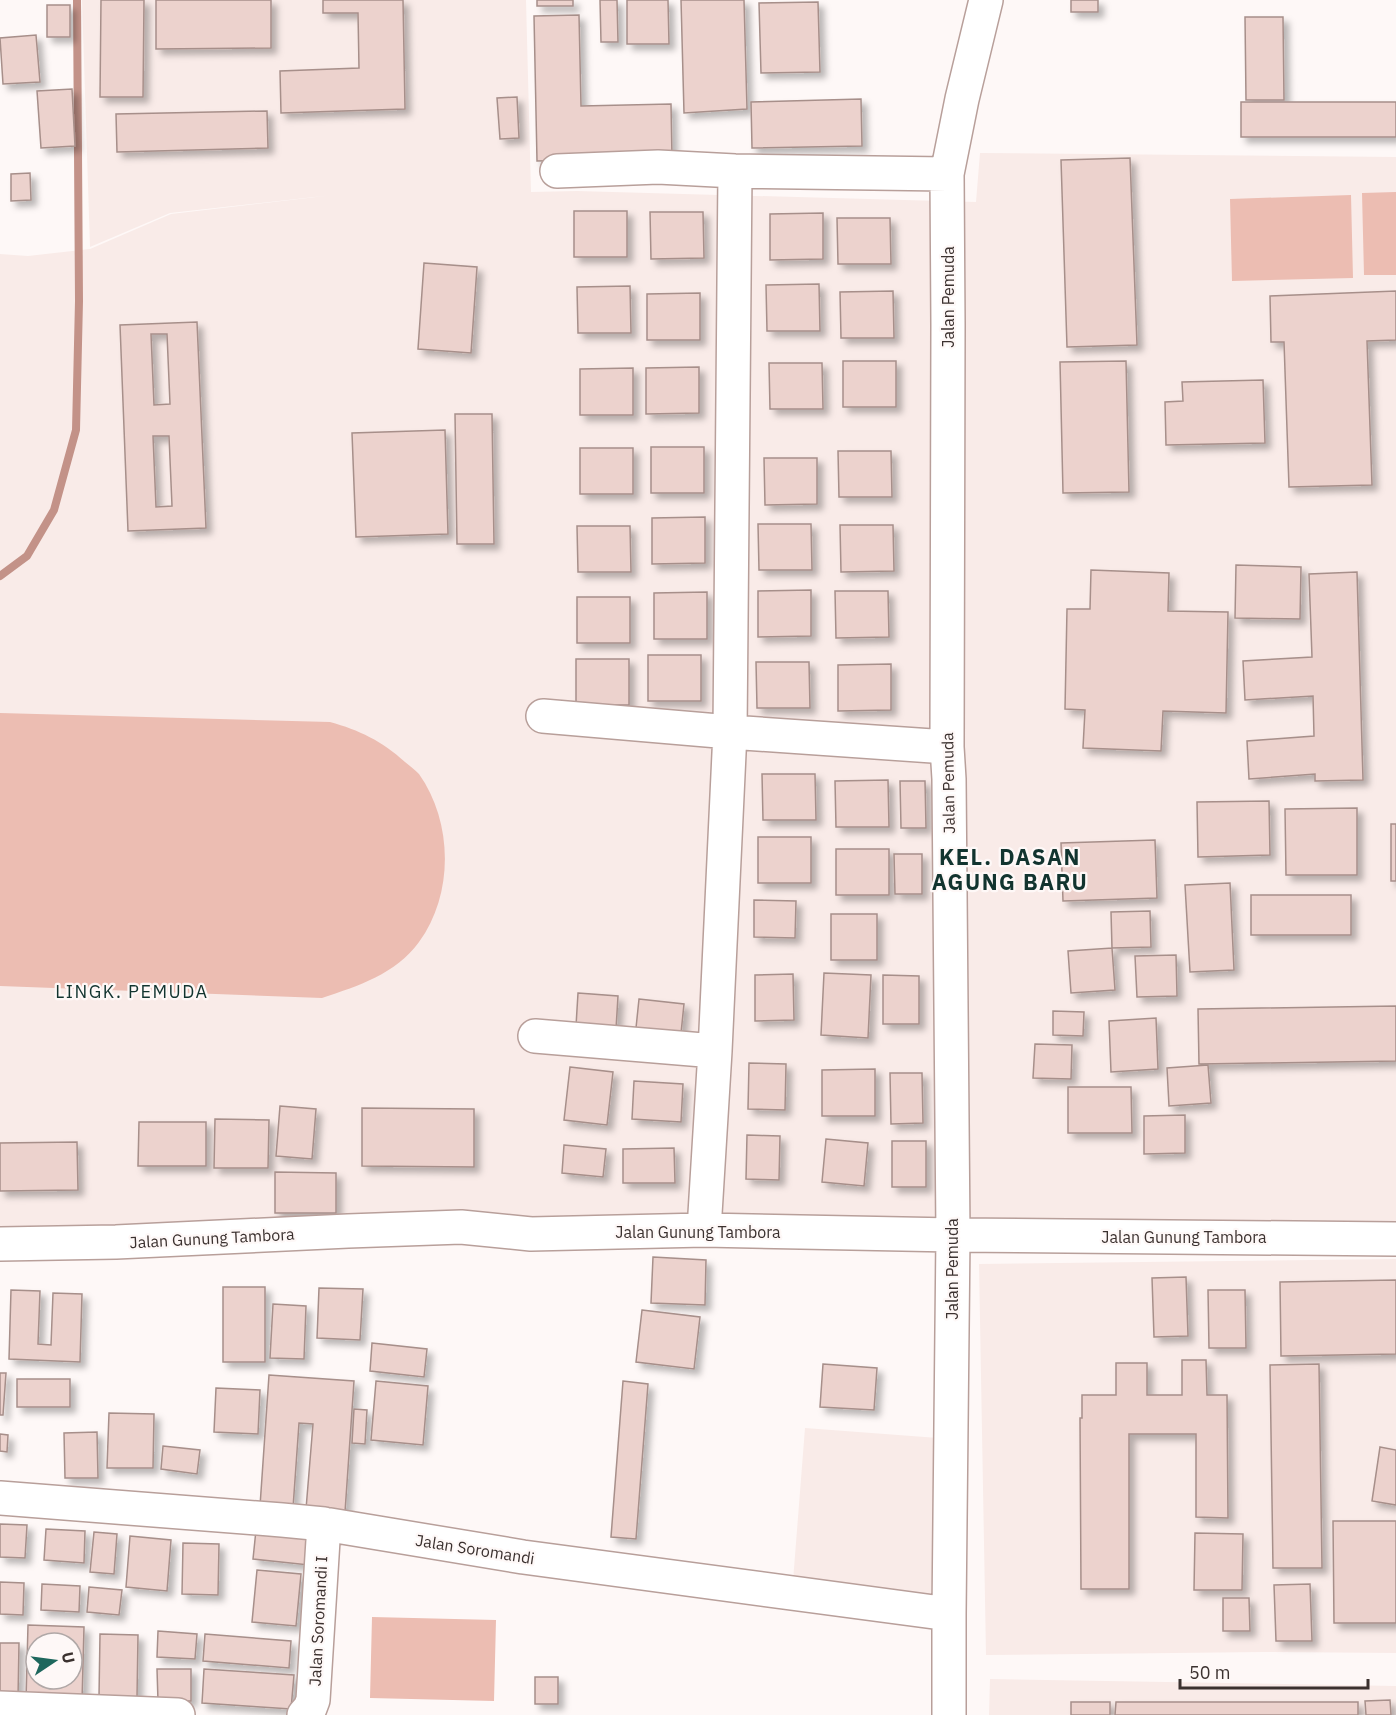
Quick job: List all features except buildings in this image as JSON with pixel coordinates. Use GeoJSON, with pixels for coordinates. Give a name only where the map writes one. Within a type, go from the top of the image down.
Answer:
{"type":"FeatureCollection","features":[{"type":"Feature","properties":{"kind":"street","name":"Jalan Pemuda"},"geometry":{"type":"LineString","coordinates":[[950,1715],[948,1614],[953,1235],[947,747],[947,174],[986,0]]}},
{"type":"Feature","properties":{"kind":"street"},"geometry":{"type":"LineString","coordinates":[[557,171],[658,167],[735,171],[947,174]]}},
{"type":"Feature","properties":{"kind":"street"},"geometry":{"type":"LineString","coordinates":[[704,1230],[730,732],[735,171]]}},
{"type":"Feature","properties":{"kind":"street"},"geometry":{"type":"LineString","coordinates":[[543,716],[947,747]]}},
{"type":"Feature","properties":{"kind":"street"},"geometry":{"type":"LineString","coordinates":[[535,1036],[715,1051]]}},
{"type":"Feature","properties":{"kind":"street","name":"Jalan Gunung Tambora"},"geometry":{"type":"LineString","coordinates":[[0,1244],[116,1242],[461,1227],[539,1234],[704,1230],[1396,1239]]}},
{"type":"Feature","properties":{"kind":"street","name":"Jalan Soromandi"},"geometry":{"type":"LineString","coordinates":[[0,1498],[324,1524],[523,1557],[948,1614]]}},
{"type":"Feature","properties":{"kind":"street","name":"Jalan Soromandi I"},"geometry":{"type":"LineString","coordinates":[[304,1715],[313,1701],[324,1524]]}},
{"type":"Feature","properties":{"kind":"street"},"geometry":{"type":"LineString","coordinates":[[0,1708],[178,1715]]}},
{"type":"Feature","properties":{"kind":"shaded area"},"geometry":{"type":"Polygon","coordinates":[[[82,0],[526,0],[531,192],[577,191],[976,202],[980,153],[1396,157],[1396,1234],[0,1232],[0,254],[28,256],[90,249],[171,214],[333,195],[170,213],[90,247],[82,0]]]}},
{"type":"Feature","properties":{"kind":"shaded area"},"geometry":{"type":"Polygon","coordinates":[[[1396,192],[1396,275],[1364,275],[1362,193],[1396,192]]]}},
{"type":"Feature","properties":{"kind":"shaded area"},"geometry":{"type":"Polygon","coordinates":[[[1351,195],[1353,278],[1232,281],[1230,199],[1351,195]]]}},
{"type":"Feature","properties":{"kind":"shaded area"},"geometry":{"type":"Polygon","coordinates":[[[0,713],[330,722],[370,737],[388,748],[419,774],[438,814],[445,858],[439,902],[430,923],[410,953],[388,971],[322,998],[0,986],[0,713]]]}},
{"type":"Feature","properties":{"kind":"shaded area"},"geometry":{"type":"Polygon","coordinates":[[[1396,1259],[1396,1653],[986,1655],[979,1264],[1396,1259]]]}},
{"type":"Feature","properties":{"kind":"shaded area"},"geometry":{"type":"Polygon","coordinates":[[[805,1428],[938,1438],[931,1598],[793,1581],[805,1428]]]}},
{"type":"Feature","properties":{"kind":"shaded area"},"geometry":{"type":"Polygon","coordinates":[[[372,1617],[496,1620],[494,1701],[370,1698],[372,1617]]]}},
{"type":"Feature","properties":{"kind":"shaded area"},"geometry":{"type":"Polygon","coordinates":[[[990,1679],[1396,1686],[1396,1715],[989,1715],[990,1679]]]}},
{"type":"Feature","properties":{"kind":"waterway"},"geometry":{"type":"LineString","coordinates":[[0,576],[27,556],[54,510],[76,430],[79,301],[77,0]]}},
{"type":"Feature","properties":{"kind":"district","name":"KEL. DASAN AGUNG BARU"},"geometry":{"type":"Point","coordinates":[1010,870]}},
{"type":"Feature","properties":{"kind":"district","name":"LINGK. PEMUDA"},"geometry":{"type":"Point","coordinates":[132,992]}}]}
